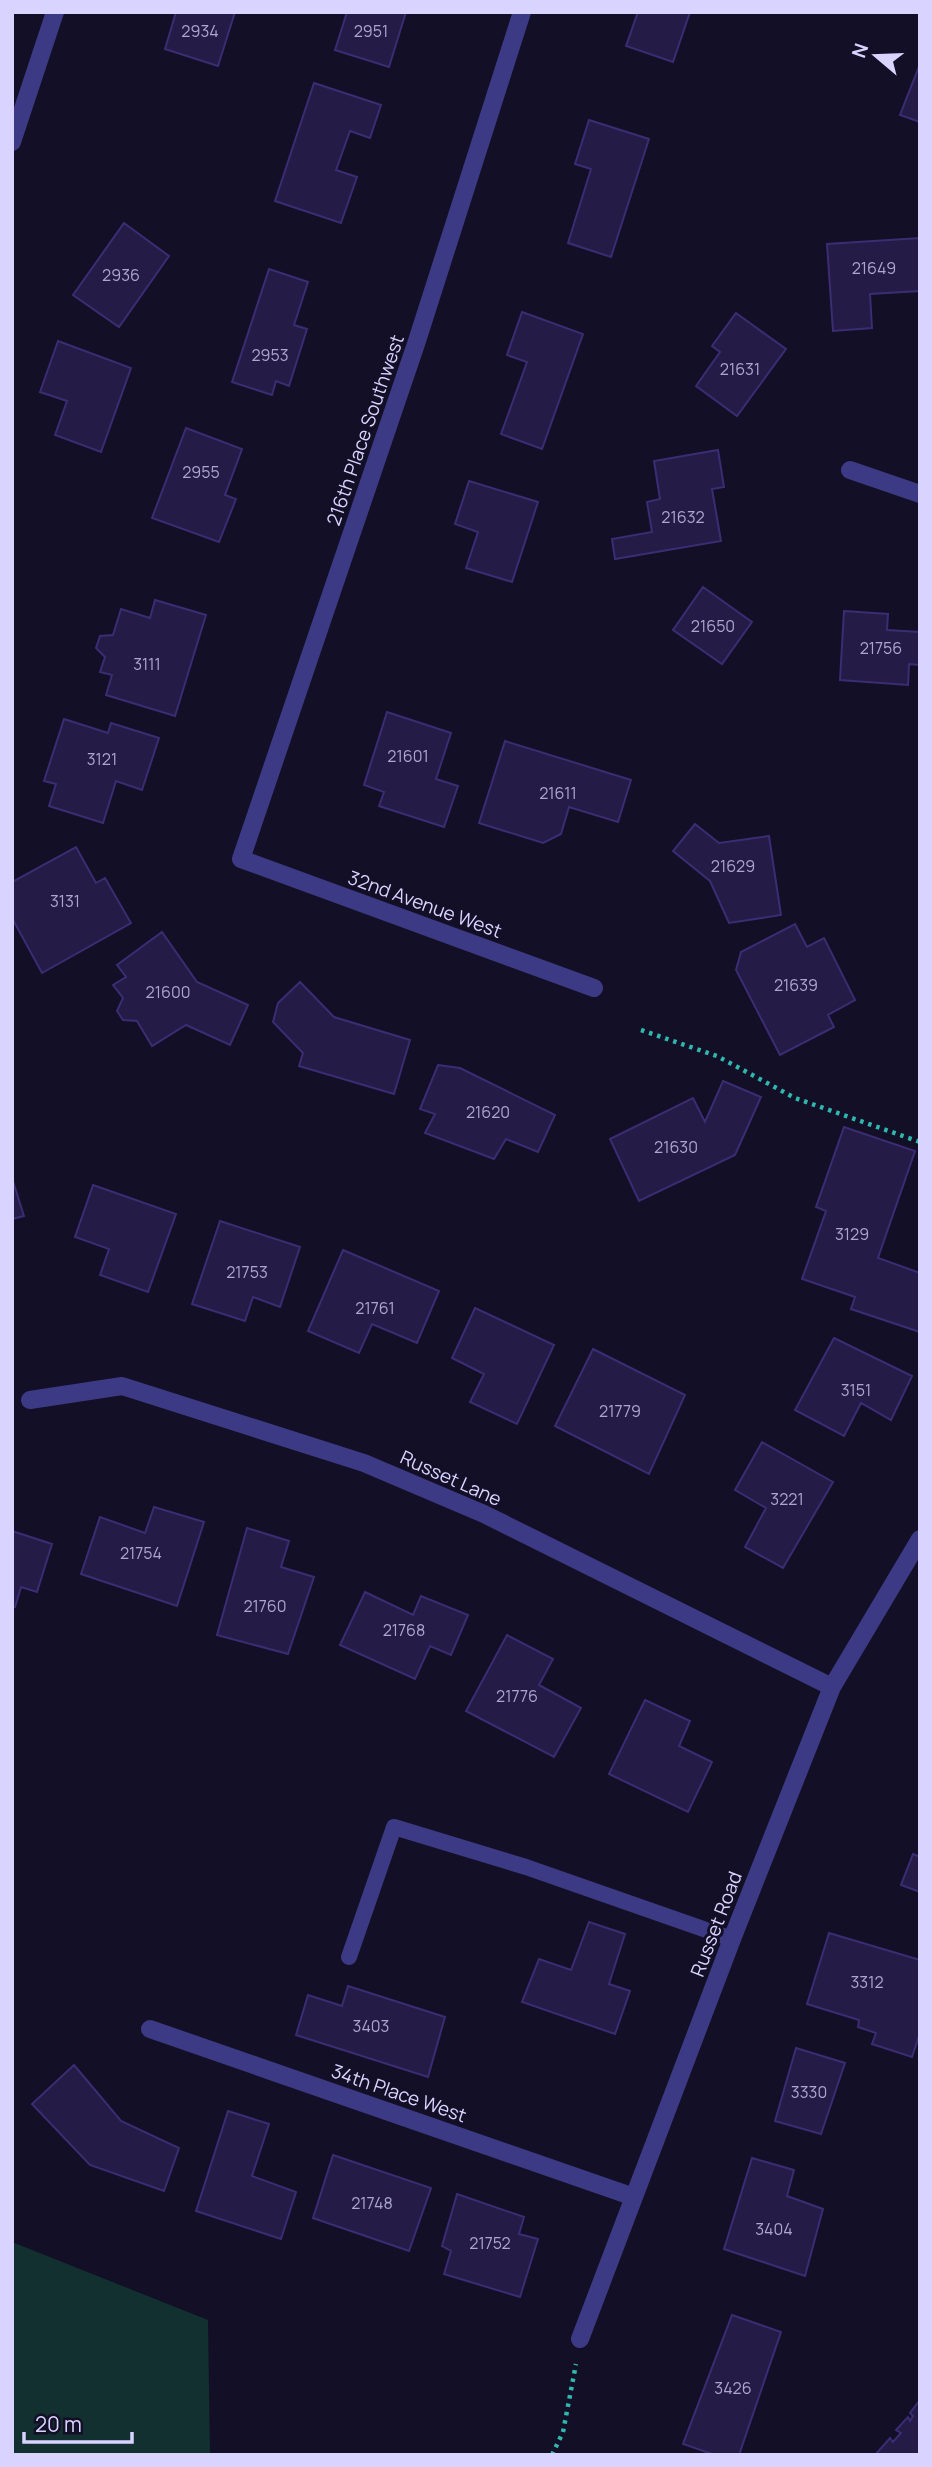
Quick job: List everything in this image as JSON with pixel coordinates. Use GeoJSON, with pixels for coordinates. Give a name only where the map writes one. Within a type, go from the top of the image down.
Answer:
{"type":"FeatureCollection","features":[{"type":"Feature","properties":{"kind":"street"},"geometry":{"type":"LineString","coordinates":[[12,142],[55,12]]}},
{"type":"Feature","properties":{"kind":"street","name":"216th Place Southwest"},"geometry":{"type":"LineString","coordinates":[[241,859],[416,344],[522,12]]}},
{"type":"Feature","properties":{"kind":"street"},"geometry":{"type":"LineString","coordinates":[[850,470],[920,494]]}},
{"type":"Feature","properties":{"kind":"street","name":"32nd Avenue West"},"geometry":{"type":"LineString","coordinates":[[241,859],[594,988]]}},
{"type":"Feature","properties":{"kind":"street","name":"Russet Lane"},"geometry":{"type":"LineString","coordinates":[[30,1400],[122,1386],[364,1463],[484,1514],[832,1686]]}},
{"type":"Feature","properties":{"kind":"street","name":"Russet Road"},"geometry":{"type":"LineString","coordinates":[[580,2339],[732,1939],[832,1686],[920,1539]]}},
{"type":"Feature","properties":{"kind":"street","name":"34th Place West"},"geometry":{"type":"LineString","coordinates":[[150,2029],[635,2197]]}},
{"type":"Feature","properties":{"kind":"lane"},"geometry":{"type":"LineString","coordinates":[[349,1957],[394,1827],[526,1867],[732,1939]]}},
{"type":"Feature","properties":{"kind":"path"},"geometry":{"type":"LineString","coordinates":[[641,1030],[717,1056],[795,1098],[920,1142]]}},
{"type":"Feature","properties":{"kind":"path"},"geometry":{"type":"LineString","coordinates":[[552,2455],[563,2432],[580,2339]]}},
{"type":"Feature","properties":{"kind":"green space"},"geometry":{"type":"Polygon","coordinates":[[[12,2242],[208,2320],[210,2455],[12,2455],[12,2242]]]}},
{"type":"Feature","properties":{"kind":"building"},"geometry":{"type":"Polygon","coordinates":[[[176,12],[235,12],[218,66],[165,49],[176,12]]]}},
{"type":"Feature","properties":{"kind":"building"},"geometry":{"type":"Polygon","coordinates":[[[347,12],[406,12],[389,67],[335,50],[347,12]]]}},
{"type":"Feature","properties":{"kind":"building"},"geometry":{"type":"Polygon","coordinates":[[[638,12],[690,12],[673,62],[626,46],[638,12]]]}},
{"type":"Feature","properties":{"kind":"building"},"geometry":{"type":"Polygon","coordinates":[[[920,64],[920,122],[900,115],[920,64]]]}},
{"type":"Feature","properties":{"kind":"building"},"geometry":{"type":"Polygon","coordinates":[[[314,83],[381,105],[370,138],[350,131],[336,170],[357,177],[341,223],[275,201],[314,83]]]}},
{"type":"Feature","properties":{"kind":"building"},"geometry":{"type":"Polygon","coordinates":[[[589,120],[649,139],[611,257],[568,243],[591,169],[575,164],[589,120]]]}},
{"type":"Feature","properties":{"kind":"building"},"geometry":{"type":"Polygon","coordinates":[[[124,223],[169,256],[119,327],[73,295],[124,223]]]}},
{"type":"Feature","properties":{"kind":"building"},"geometry":{"type":"Polygon","coordinates":[[[920,238],[920,291],[870,294],[872,328],[833,331],[827,244],[920,238]]]}},
{"type":"Feature","properties":{"kind":"building"},"geometry":{"type":"Polygon","coordinates":[[[269,269],[308,282],[294,325],[307,329],[289,386],[276,381],[272,395],[232,382],[269,269]]]}},
{"type":"Feature","properties":{"kind":"building"},"geometry":{"type":"Polygon","coordinates":[[[522,312],[583,334],[542,449],[501,434],[527,362],[507,355],[522,312]]]}},
{"type":"Feature","properties":{"kind":"building"},"geometry":{"type":"Polygon","coordinates":[[[736,313],[786,349],[737,416],[696,386],[720,352],[712,346],[736,313]]]}},
{"type":"Feature","properties":{"kind":"building"},"geometry":{"type":"Polygon","coordinates":[[[58,341],[131,368],[101,452],[55,435],[67,401],[40,392],[58,341]]]}},
{"type":"Feature","properties":{"kind":"building"},"geometry":{"type":"Polygon","coordinates":[[[186,428],[242,449],[225,495],[236,499],[219,542],[152,518],[186,428]]]}},
{"type":"Feature","properties":{"kind":"building"},"geometry":{"type":"Polygon","coordinates":[[[718,450],[724,487],[712,489],[721,541],[615,559],[612,539],[652,532],[647,502],[660,499],[654,461],[718,450]]]}},
{"type":"Feature","properties":{"kind":"building"},"geometry":{"type":"Polygon","coordinates":[[[469,481],[538,502],[512,582],[466,568],[478,532],[455,524],[469,481]]]}},
{"type":"Feature","properties":{"kind":"building"},"geometry":{"type":"Polygon","coordinates":[[[703,587],[752,622],[722,664],[673,630],[703,587]]]}},
{"type":"Feature","properties":{"kind":"building"},"geometry":{"type":"Polygon","coordinates":[[[155,600],[206,615],[175,716],[106,695],[112,675],[100,672],[105,657],[96,648],[100,636],[113,635],[121,609],[150,618],[155,600]]]}},
{"type":"Feature","properties":{"kind":"building"},"geometry":{"type":"Polygon","coordinates":[[[844,611],[888,614],[887,630],[920,632],[920,665],[909,664],[908,685],[840,680],[844,611]]]}},
{"type":"Feature","properties":{"kind":"building"},"geometry":{"type":"Polygon","coordinates":[[[387,712],[451,733],[436,779],[458,786],[444,827],[379,806],[384,792],[364,785],[387,712]]]}},
{"type":"Feature","properties":{"kind":"building"},"geometry":{"type":"Polygon","coordinates":[[[64,719],[108,733],[111,723],[159,738],[142,790],[116,781],[103,823],[49,806],[56,784],[44,781],[64,719]]]}},
{"type":"Feature","properties":{"kind":"building"},"geometry":{"type":"Polygon","coordinates":[[[505,741],[631,780],[618,822],[569,807],[561,834],[543,843],[479,823],[505,741]]]}},
{"type":"Feature","properties":{"kind":"building"},"geometry":{"type":"Polygon","coordinates":[[[695,824],[719,843],[769,836],[781,915],[729,923],[710,881],[673,851],[695,824]]]}},
{"type":"Feature","properties":{"kind":"building"},"geometry":{"type":"Polygon","coordinates":[[[76,847],[96,883],[105,878],[131,923],[42,973],[12,918],[12,882],[76,847]]]}},
{"type":"Feature","properties":{"kind":"building"},"geometry":{"type":"Polygon","coordinates":[[[795,924],[807,947],[824,938],[855,1000],[828,1015],[834,1027],[780,1055],[736,970],[741,952],[795,924]]]}},
{"type":"Feature","properties":{"kind":"building"},"geometry":{"type":"Polygon","coordinates":[[[162,932],[197,982],[248,1005],[230,1045],[186,1025],[152,1046],[137,1021],[123,1020],[117,1011],[123,998],[113,985],[126,977],[117,965],[162,932]]]}},
{"type":"Feature","properties":{"kind":"building"},"geometry":{"type":"Polygon","coordinates":[[[300,982],[334,1017],[410,1040],[394,1094],[299,1066],[303,1053],[273,1022],[278,1003],[300,982]]]}},
{"type":"Feature","properties":{"kind":"building"},"geometry":{"type":"Polygon","coordinates":[[[438,1065],[460,1068],[555,1115],[538,1152],[506,1139],[494,1159],[425,1133],[435,1114],[420,1109],[438,1065]]]}},
{"type":"Feature","properties":{"kind":"building"},"geometry":{"type":"Polygon","coordinates":[[[723,1081],[761,1097],[735,1155],[639,1201],[610,1139],[693,1098],[705,1122],[723,1081]]]}},
{"type":"Feature","properties":{"kind":"building"},"geometry":{"type":"Polygon","coordinates":[[[844,1127],[915,1151],[878,1258],[920,1273],[920,1332],[851,1309],[855,1297],[802,1279],[826,1211],[816,1207],[844,1127]]]}},
{"type":"Feature","properties":{"kind":"building"},"geometry":{"type":"Polygon","coordinates":[[[12,1178],[24,1216],[12,1219],[12,1178]]]}},
{"type":"Feature","properties":{"kind":"building"},"geometry":{"type":"Polygon","coordinates":[[[93,1185],[176,1214],[148,1292],[100,1275],[109,1249],[75,1237],[93,1185]]]}},
{"type":"Feature","properties":{"kind":"building"},"geometry":{"type":"Polygon","coordinates":[[[220,1221],[300,1247],[280,1307],[253,1297],[245,1321],[192,1304],[220,1221]]]}},
{"type":"Feature","properties":{"kind":"building"},"geometry":{"type":"Polygon","coordinates":[[[343,1250],[439,1291],[417,1343],[372,1324],[359,1353],[308,1331],[343,1250]]]}},
{"type":"Feature","properties":{"kind":"building"},"geometry":{"type":"Polygon","coordinates":[[[475,1308],[554,1345],[517,1424],[470,1402],[484,1374],[452,1358],[475,1308]]]}},
{"type":"Feature","properties":{"kind":"building"},"geometry":{"type":"Polygon","coordinates":[[[834,1338],[912,1376],[891,1420],[861,1403],[844,1436],[795,1410],[834,1338]]]}},
{"type":"Feature","properties":{"kind":"building"},"geometry":{"type":"Polygon","coordinates":[[[593,1349],[685,1395],[649,1474],[555,1426],[593,1349]]]}},
{"type":"Feature","properties":{"kind":"building"},"geometry":{"type":"Polygon","coordinates":[[[762,1442],[833,1482],[783,1568],[745,1547],[766,1508],[735,1490],[762,1442]]]}},
{"type":"Feature","properties":{"kind":"building"},"geometry":{"type":"Polygon","coordinates":[[[154,1507],[204,1522],[177,1606],[81,1574],[100,1517],[145,1533],[154,1507]]]}},
{"type":"Feature","properties":{"kind":"building"},"geometry":{"type":"Polygon","coordinates":[[[247,1528],[289,1541],[281,1567],[314,1577],[288,1654],[217,1635],[247,1528]]]}},
{"type":"Feature","properties":{"kind":"building"},"geometry":{"type":"Polygon","coordinates":[[[12,1531],[52,1544],[37,1592],[21,1587],[15,1607],[12,1606],[12,1531]]]}},
{"type":"Feature","properties":{"kind":"building"},"geometry":{"type":"Polygon","coordinates":[[[365,1592],[413,1615],[421,1596],[468,1615],[451,1655],[430,1646],[415,1679],[340,1645],[365,1592]]]}},
{"type":"Feature","properties":{"kind":"building"},"geometry":{"type":"Polygon","coordinates":[[[507,1635],[553,1659],[539,1685],[581,1708],[554,1757],[466,1711],[507,1635]]]}},
{"type":"Feature","properties":{"kind":"building"},"geometry":{"type":"Polygon","coordinates":[[[645,1700],[690,1721],[679,1746],[712,1762],[688,1812],[609,1774],[645,1700]]]}},
{"type":"Feature","properties":{"kind":"building"},"geometry":{"type":"Polygon","coordinates":[[[913,1854],[920,1857],[920,1892],[901,1885],[913,1854]]]}},
{"type":"Feature","properties":{"kind":"building"},"geometry":{"type":"Polygon","coordinates":[[[589,1922],[625,1934],[609,1984],[630,1991],[615,2034],[522,2002],[539,1959],[571,1970],[589,1922]]]}},
{"type":"Feature","properties":{"kind":"building"},"geometry":{"type":"Polygon","coordinates":[[[829,1933],[920,1960],[920,2033],[912,2057],[872,2044],[876,2033],[858,2027],[859,2020],[807,2004],[829,1933]]]}},
{"type":"Feature","properties":{"kind":"building"},"geometry":{"type":"Polygon","coordinates":[[[348,1986],[445,2017],[428,2077],[296,2035],[308,1995],[342,2006],[348,1986]]]}},
{"type":"Feature","properties":{"kind":"building"},"geometry":{"type":"Polygon","coordinates":[[[796,2048],[845,2063],[821,2134],[775,2121],[796,2048]]]}},
{"type":"Feature","properties":{"kind":"building"},"geometry":{"type":"Polygon","coordinates":[[[74,2065],[121,2121],[179,2148],[164,2191],[90,2165],[32,2104],[74,2065]]]}},
{"type":"Feature","properties":{"kind":"building"},"geometry":{"type":"Polygon","coordinates":[[[228,2111],[269,2124],[252,2176],[296,2192],[281,2239],[196,2211],[228,2111]]]}},
{"type":"Feature","properties":{"kind":"building"},"geometry":{"type":"Polygon","coordinates":[[[333,2155],[431,2188],[409,2251],[313,2218],[333,2155]]]}},
{"type":"Feature","properties":{"kind":"building"},"geometry":{"type":"Polygon","coordinates":[[[752,2158],[794,2170],[787,2196],[823,2209],[805,2276],[724,2249],[752,2158]]]}},
{"type":"Feature","properties":{"kind":"building"},"geometry":{"type":"Polygon","coordinates":[[[457,2194],[524,2217],[519,2234],[538,2239],[520,2297],[444,2274],[451,2251],[442,2246],[457,2194]]]}},
{"type":"Feature","properties":{"kind":"building"},"geometry":{"type":"Polygon","coordinates":[[[732,2315],[781,2332],[739,2455],[715,2455],[683,2444],[732,2315]]]}},
{"type":"Feature","properties":{"kind":"building"},"geometry":{"type":"Polygon","coordinates":[[[920,2400],[920,2455],[875,2455],[890,2438],[893,2442],[901,2433],[896,2430],[908,2417],[910,2421],[913,2416],[910,2413],[920,2400]]]}}]}
